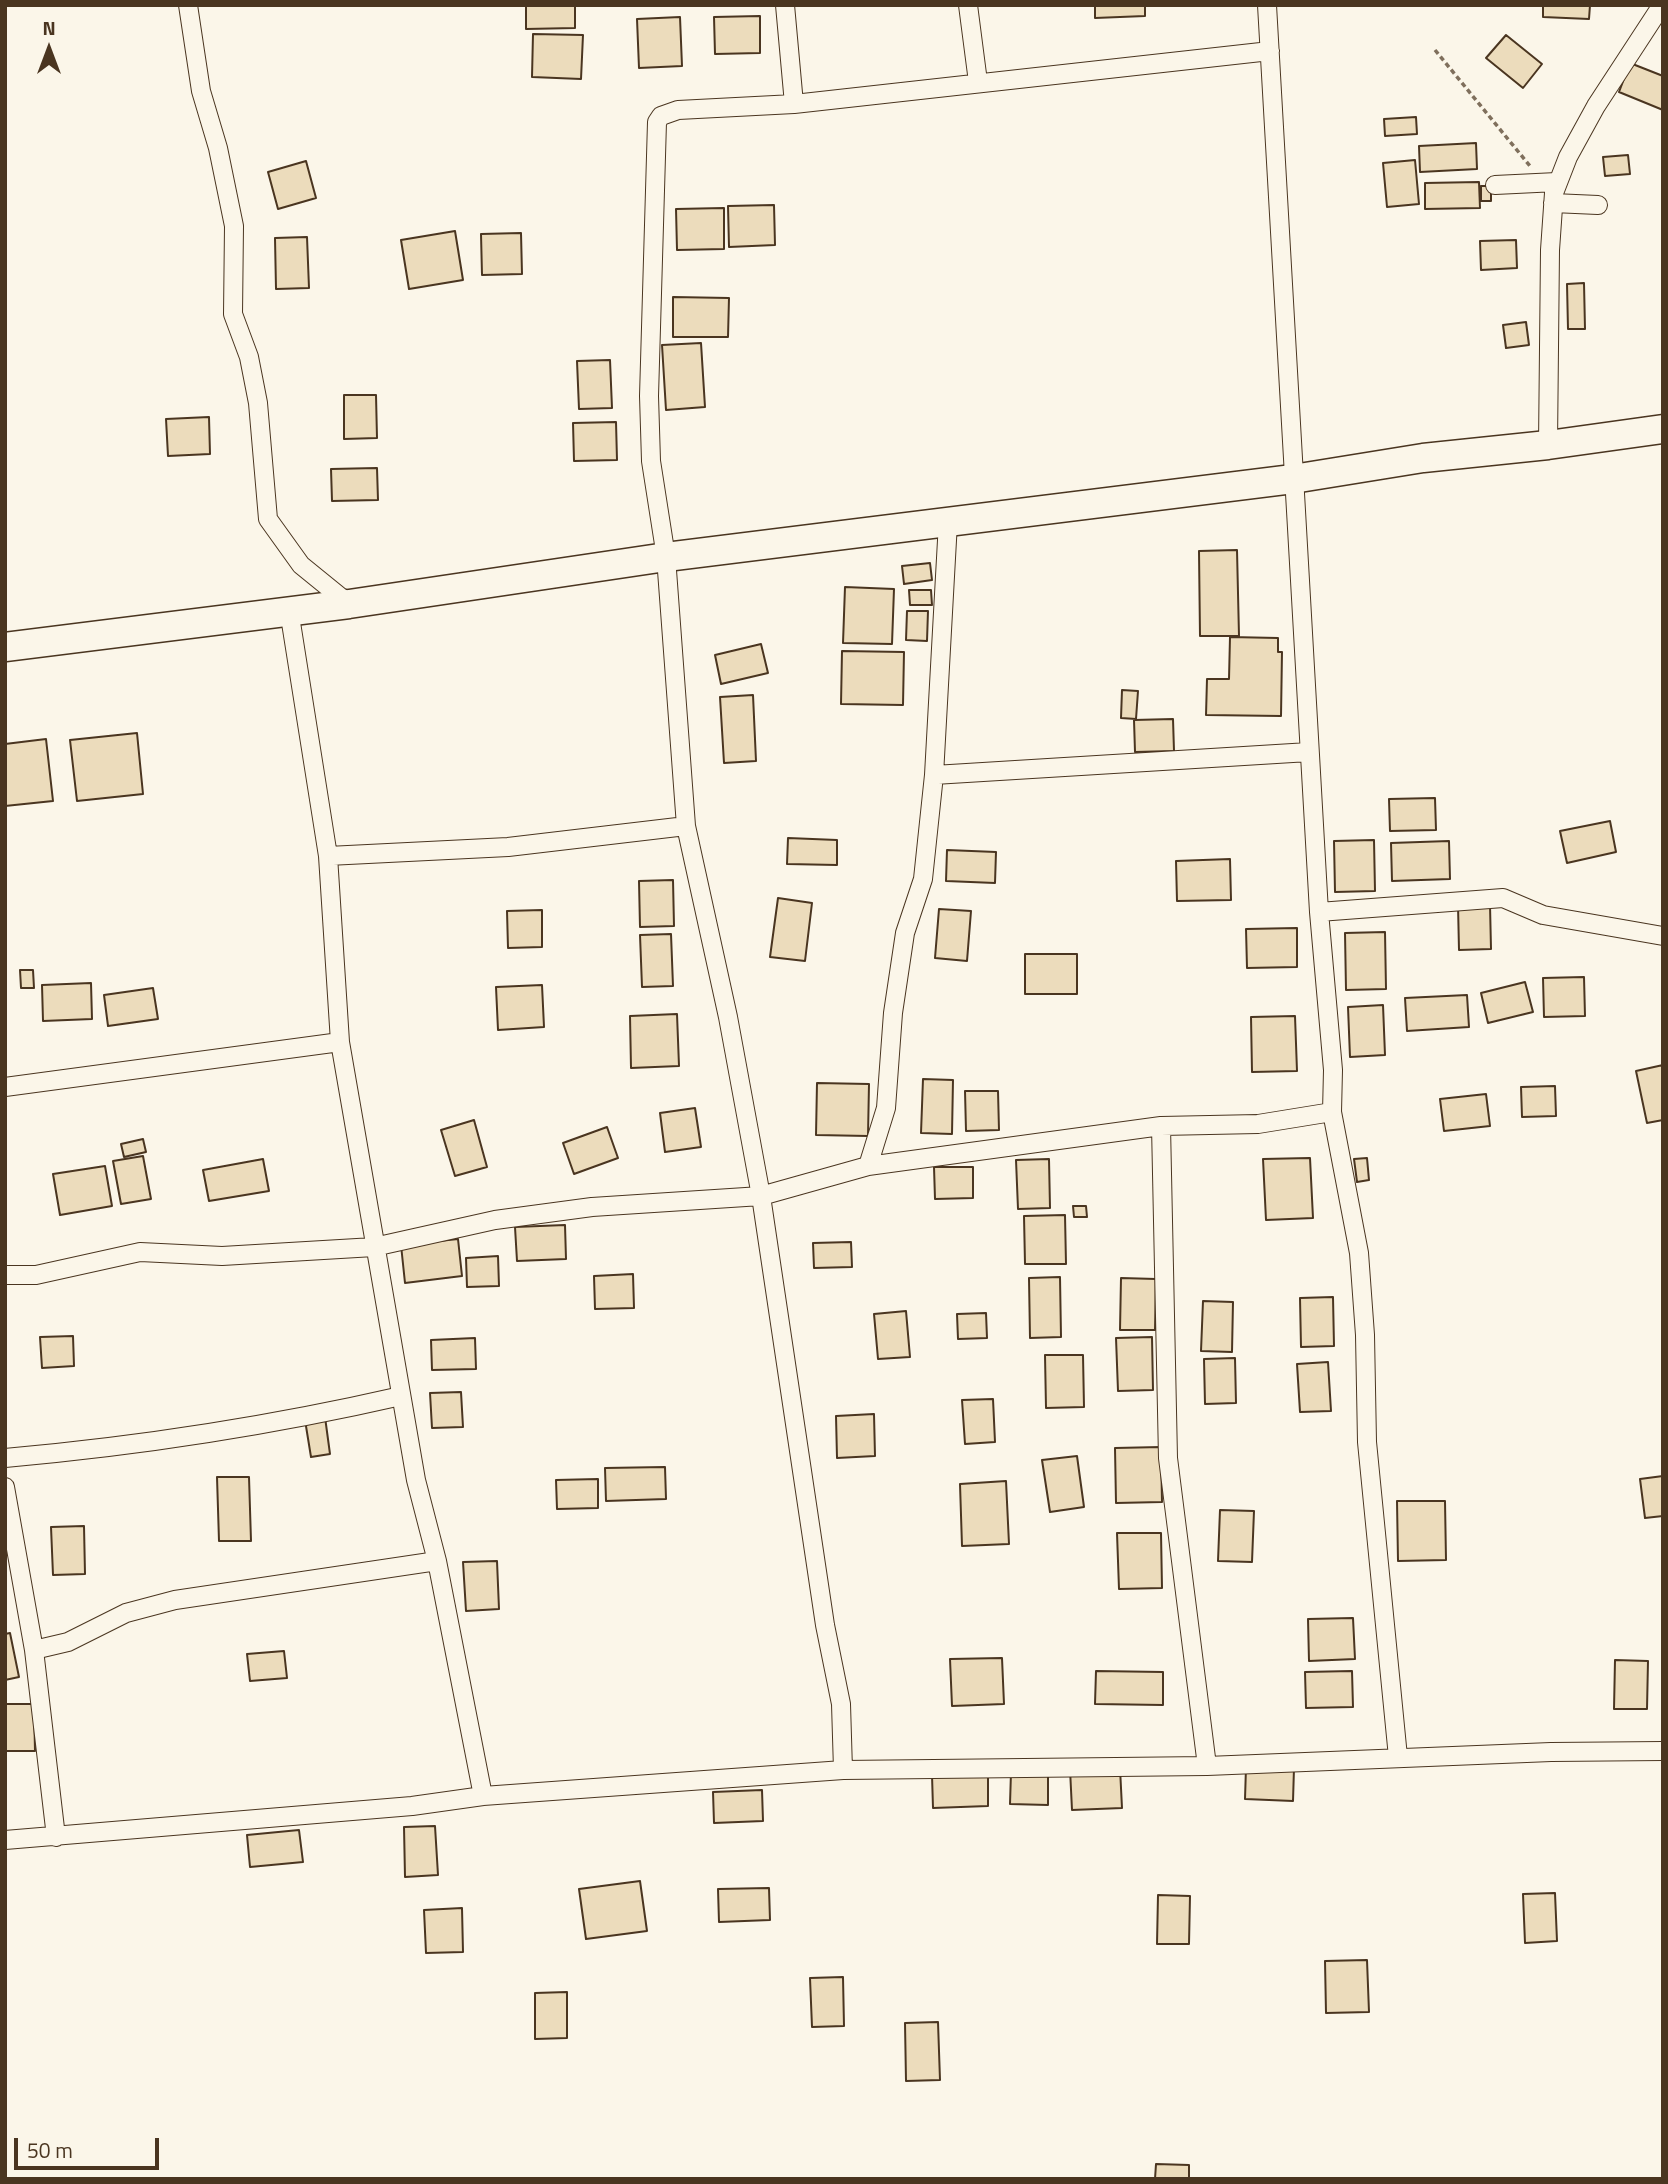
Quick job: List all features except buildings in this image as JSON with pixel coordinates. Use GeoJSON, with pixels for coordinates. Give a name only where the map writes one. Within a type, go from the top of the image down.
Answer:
{"type":"FeatureCollection","features":[{"type":"Feature","properties":{"kind":"main road"},"geometry":{"type":"LineString","coordinates":[[5,647],[349,604],[666,557],[1293,479],[1423,458],[1663,429]]}},
{"type":"Feature","properties":{"kind":"street"},"geometry":{"type":"LineString","coordinates":[[188,5],[201,90],[218,148],[234,226],[233,314],[249,357],[258,403],[268,519],[301,565],[349,604]]}},
{"type":"Feature","properties":{"kind":"street"},"geometry":{"type":"LineString","coordinates":[[785,5],[794,104]]}},
{"type":"Feature","properties":{"kind":"street"},"geometry":{"type":"LineString","coordinates":[[968,5],[978,82]]}},
{"type":"Feature","properties":{"kind":"street"},"geometry":{"type":"LineString","coordinates":[[1268,5],[1309,752],[1333,1070],[1332,1112],[1359,1253],[1363,1294],[1367,1442],[1398,1757]]}},
{"type":"Feature","properties":{"kind":"street"},"geometry":{"type":"LineString","coordinates":[[1548,445],[1553,203],[1550,181],[1662,5]]}},
{"type":"Feature","properties":{"kind":"street"},"geometry":{"type":"LineString","coordinates":[[842,1770],[841,1704],[825,1625],[761,1196],[728,1017],[686,826],[666,557],[651,461],[649,396],[657,122],[662,116],[678,110],[794,104],[1269,51]]}},
{"type":"Feature","properties":{"kind":"street"},"geometry":{"type":"LineString","coordinates":[[1495,185],[1550,181]]}},
{"type":"Feature","properties":{"kind":"street"},"geometry":{"type":"LineString","coordinates":[[1553,203],[1598,205]]}},
{"type":"Feature","properties":{"kind":"street"},"geometry":{"type":"LineString","coordinates":[[869,1166],[886,1108],[903,946],[923,879],[934,775],[948,522]]}},
{"type":"Feature","properties":{"kind":"street"},"geometry":{"type":"LineString","coordinates":[[289,610],[328,856],[340,1042],[415,1480],[437,1562],[483,1796]]}},
{"type":"Feature","properties":{"kind":"street"},"geometry":{"type":"LineString","coordinates":[[934,775],[1309,752]]}},
{"type":"Feature","properties":{"kind":"street"},"geometry":{"type":"LineString","coordinates":[[328,856],[508,847],[686,826]]}},
{"type":"Feature","properties":{"kind":"street"},"geometry":{"type":"LineString","coordinates":[[1319,912],[1503,898],[1543,915],[1663,936]]}},
{"type":"Feature","properties":{"kind":"street"},"geometry":{"type":"LineString","coordinates":[[5,1087],[340,1042]]}},
{"type":"Feature","properties":{"kind":"street"},"geometry":{"type":"LineString","coordinates":[[5,1275],[36,1275],[139,1252],[222,1256],[374,1247],[495,1220],[593,1208],[761,1196],[869,1166],[1161,1126],[1258,1124],[1332,1112]]}},
{"type":"Feature","properties":{"kind":"street"},"geometry":{"type":"LineString","coordinates":[[1161,1126],[1168,1458],[1207,1766]]}},
{"type":"Feature","properties":{"kind":"street"},"geometry":{"type":"LineString","coordinates":[[5,1458],[134,1445],[255,1427],[401,1396]]}},
{"type":"Feature","properties":{"kind":"street"},"geometry":{"type":"LineString","coordinates":[[5,1487],[34,1650],[56,1837]]}},
{"type":"Feature","properties":{"kind":"street"},"geometry":{"type":"LineString","coordinates":[[34,1650],[68,1642],[126,1613],[175,1600],[437,1562]]}},
{"type":"Feature","properties":{"kind":"street"},"geometry":{"type":"LineString","coordinates":[[5,1840],[412,1806],[483,1796],[842,1770],[1207,1766],[1398,1757],[1663,1751]]}},
{"type":"Feature","properties":{"kind":"path"},"geometry":{"type":"LineString","coordinates":[[1435,50],[1550,181]]}}]}
